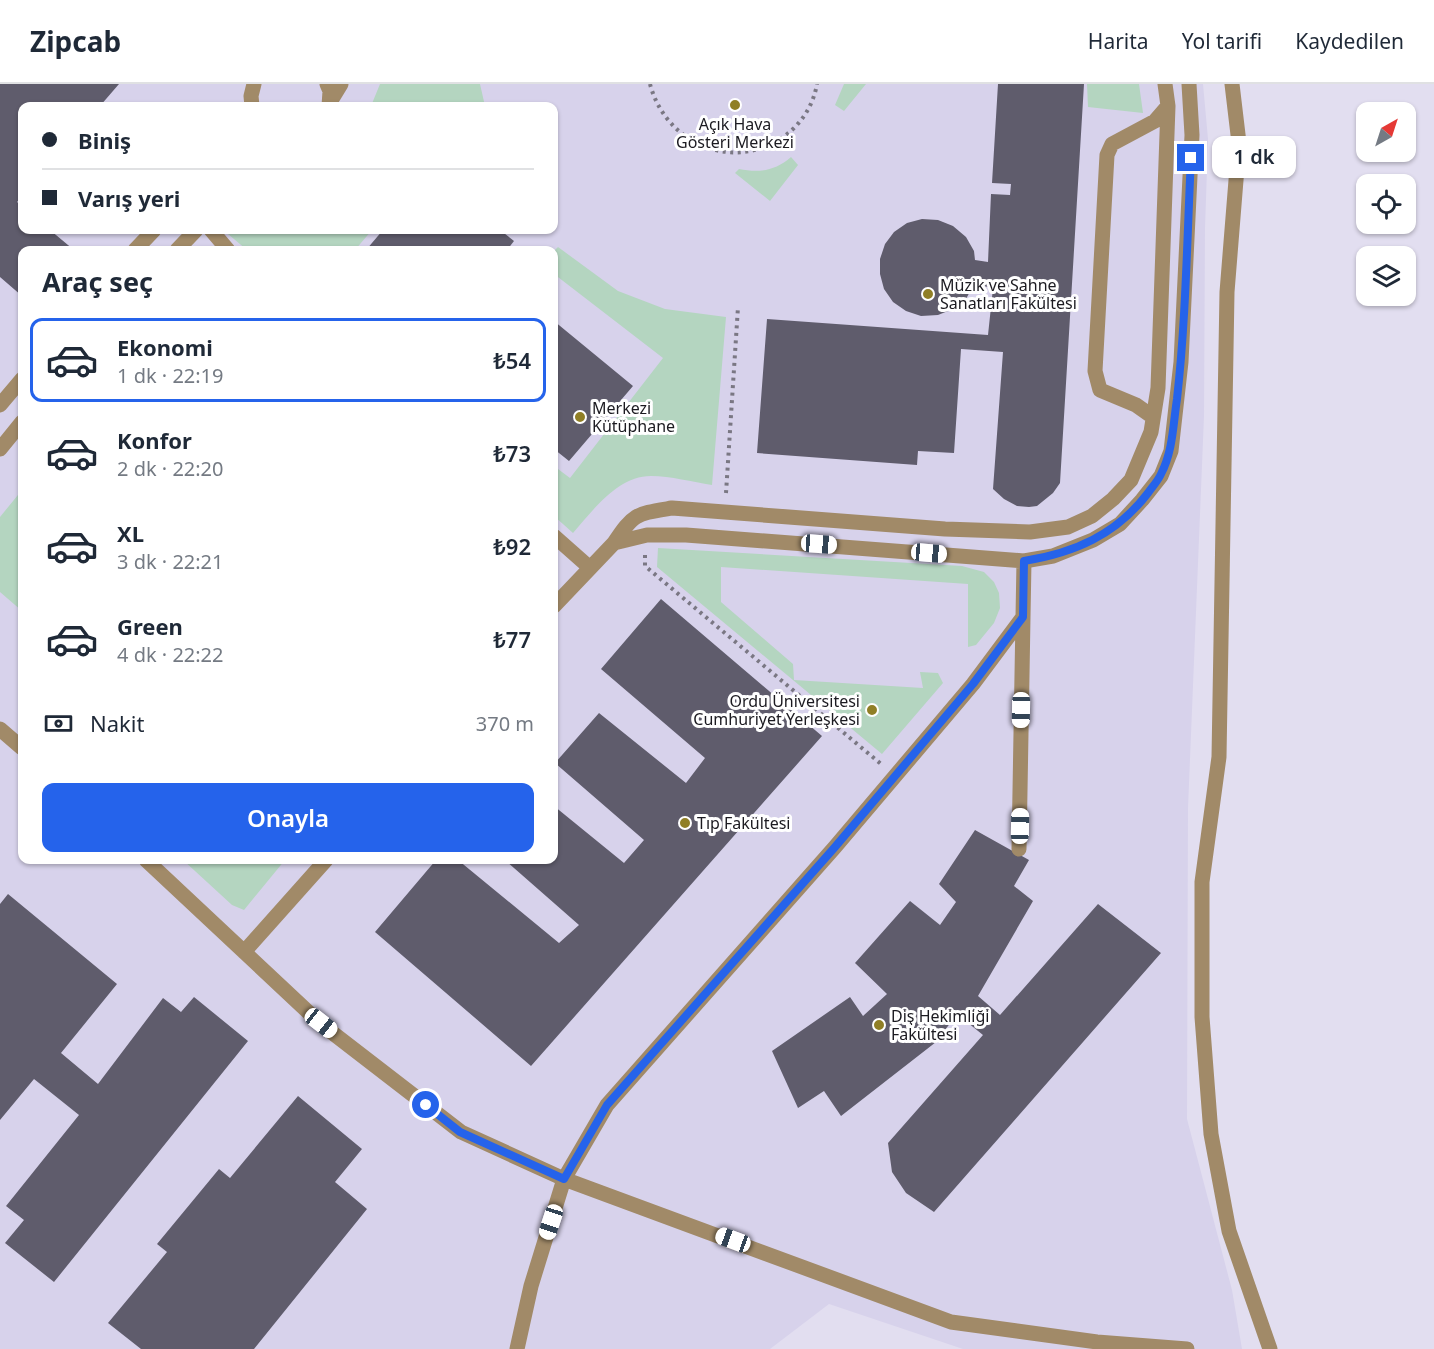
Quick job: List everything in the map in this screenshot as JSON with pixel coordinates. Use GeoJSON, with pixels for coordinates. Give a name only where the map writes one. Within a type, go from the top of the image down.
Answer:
{"type":"FeatureCollection","features":[{"type":"Feature","properties":{"kind":"street"},"geometry":{"type":"LineString","coordinates":[[327,84],[330,102]]}},
{"type":"Feature","properties":{"kind":"street"},"geometry":{"type":"LineString","coordinates":[[331,102],[341,84]]}},
{"type":"Feature","properties":{"kind":"street"},"geometry":{"type":"LineString","coordinates":[[558,602],[614,543],[629,520],[644,513],[672,508],[945,529],[1030,532],[1068,527],[1092,516],[1113,499],[1131,480],[1151,432],[1158,388],[1168,106],[1165,84]]}},
{"type":"Feature","properties":{"kind":"street"},"geometry":{"type":"LineString","coordinates":[[614,543],[647,535],[698,535],[1024,561],[1053,556],[1093,540],[1120,524],[1161,476],[1170,450],[1181,362],[1192,135],[1189,84]]}},
{"type":"Feature","properties":{"kind":"street"},"geometry":{"type":"LineString","coordinates":[[1232,84],[1239,143],[1227,292],[1219,757],[1202,882],[1202,1017],[1211,1134],[1229,1231],[1270,1349]]}},
{"type":"Feature","properties":{"kind":"street"},"geometry":{"type":"LineString","coordinates":[[1153,417],[1136,405],[1100,390],[1095,371],[1107,155],[1112,144],[1155,121],[1168,106]]}},
{"type":"Feature","properties":{"kind":"street"},"geometry":{"type":"LineString","coordinates":[[139,246],[150,234]]}},
{"type":"Feature","properties":{"kind":"street"},"geometry":{"type":"LineString","coordinates":[[181,246],[192,234]]}},
{"type":"Feature","properties":{"kind":"street"},"geometry":{"type":"LineString","coordinates":[[214,234],[225,246]]}},
{"type":"Feature","properties":{"kind":"street"},"geometry":{"type":"LineString","coordinates":[[0,405],[18,384]]}},
{"type":"Feature","properties":{"kind":"street"},"geometry":{"type":"LineString","coordinates":[[0,449],[18,427]]}},
{"type":"Feature","properties":{"kind":"street"},"geometry":{"type":"LineString","coordinates":[[558,540],[589,567]]}},
{"type":"Feature","properties":{"kind":"street"},"geometry":{"type":"LineString","coordinates":[[1019,849],[1024,561]]}},
{"type":"Feature","properties":{"kind":"street"},"geometry":{"type":"LineString","coordinates":[[517,1349],[531,1286],[564,1179],[607,1105],[895,776],[973,684],[1023,617]]}},
{"type":"Feature","properties":{"kind":"street"},"geometry":{"type":"LineString","coordinates":[[0,729],[18,745]]}},
{"type":"Feature","properties":{"kind":"street"},"geometry":{"type":"LineString","coordinates":[[150,864],[321,1023],[460,1132],[564,1179],[775,1255],[951,1322],[1097,1342],[1187,1349]]}},
{"type":"Feature","properties":{"kind":"street"},"geometry":{"type":"LineString","coordinates":[[244,952],[322,864]]}},
{"type":"Feature","properties":{"kind":"path"},"geometry":{"type":"LineString","coordinates":[[650,84],[662,113],[681,135],[705,148],[732,153],[758,150],[783,138],[802,119],[815,96],[817,84]]}},
{"type":"Feature","properties":{"kind":"path"},"geometry":{"type":"LineString","coordinates":[[726,494],[738,307]]}},
{"type":"Feature","properties":{"kind":"path"},"geometry":{"type":"LineString","coordinates":[[647,535],[645,566],[895,776]]}},
{"type":"Feature","properties":{"kind":"shaded area","name":"Ordu Üniversitesi Cumhuriyet Yerleşkesi"},"geometry":{"type":"Polygon","coordinates":[[[0,84],[1203,84],[1208,139],[1204,416],[1188,808],[1187,1119],[1232,1290],[1242,1349],[963,1349],[829,1304],[770,1349],[0,1349],[0,84]]]}},
{"type":"Feature","properties":{"kind":"green space"},"geometry":{"type":"Polygon","coordinates":[[[380,84],[480,84],[484,102],[373,102],[380,84]]]}},
{"type":"Feature","properties":{"kind":"green space"},"geometry":{"type":"Polygon","coordinates":[[[844,84],[866,84],[844,111],[835,105],[844,84]]]}},
{"type":"Feature","properties":{"kind":"green space"},"geometry":{"type":"Polygon","coordinates":[[[1087,84],[1139,84],[1143,113],[1088,107],[1087,84]]]}},
{"type":"Feature","properties":{"kind":"green space"},"geometry":{"type":"Polygon","coordinates":[[[791,157],[798,165],[770,201],[735,173],[739,169],[760,171],[773,168],[791,157]]]}},
{"type":"Feature","properties":{"kind":"green space"},"geometry":{"type":"Polygon","coordinates":[[[228,234],[369,234],[358,246],[242,246],[228,234]]]}},
{"type":"Feature","properties":{"kind":"green space"},"geometry":{"type":"Polygon","coordinates":[[[558,247],[618,291],[665,309],[726,317],[712,485],[666,477],[639,478],[617,488],[607,496],[573,533],[558,520],[558,469],[570,478],[663,358],[558,277],[558,247]]]}},
{"type":"Feature","properties":{"kind":"green space"},"geometry":{"type":"Polygon","coordinates":[[[18,495],[18,608],[0,592],[0,517],[18,495]]]}},
{"type":"Feature","properties":{"kind":"green space"},"geometry":{"type":"Polygon","coordinates":[[[658,548],[962,566],[984,572],[994,582],[999,593],[1000,608],[994,623],[976,645],[968,647],[968,584],[721,567],[721,602],[793,664],[794,680],[923,688],[920,672],[938,673],[943,683],[882,754],[657,567],[658,548]]]}},
{"type":"Feature","properties":{"kind":"green space"},"geometry":{"type":"Polygon","coordinates":[[[187,864],[282,864],[244,910],[232,905],[187,864]]]}},
{"type":"Feature","properties":{"kind":"building"},"geometry":{"type":"Polygon","coordinates":[[[0,84],[119,84],[103,102],[18,102],[18,234],[55,234],[69,246],[18,246],[18,293],[0,277],[0,84]]]}},
{"type":"Feature","properties":{"kind":"building","name":"Müzik ve Sahne Sanatları Fakültesi"},"geometry":{"type":"Polygon","coordinates":[[[998,84],[1084,84],[1060,483],[1053,493],[1037,506],[1029,507],[1017,506],[1004,499],[993,489],[1003,352],[961,349],[954,453],[918,451],[917,465],[757,453],[767,319],[988,335],[993,288],[974,284],[966,299],[953,309],[938,315],[921,316],[906,311],[893,302],[884,289],[880,274],[880,259],[885,244],[894,232],[907,223],[922,219],[938,220],[953,226],[966,237],[974,251],[975,260],[988,262],[991,194],[1010,195],[1011,184],[992,183],[998,84]]]}},
{"type":"Feature","properties":{"kind":"building"},"geometry":{"type":"Polygon","coordinates":[[[380,234],[505,234],[514,241],[510,246],[369,246],[380,234]]]}},
{"type":"Feature","properties":{"kind":"building","name":"Merkezi Kütüphane"},"geometry":{"type":"Polygon","coordinates":[[[558,324],[633,386],[569,461],[558,452],[558,324]]]}},
{"type":"Feature","properties":{"kind":"building","name":"Tıp Fakültesi"},"geometry":{"type":"Polygon","coordinates":[[[661,599],[822,736],[531,1066],[375,932],[433,864],[463,864],[559,943],[579,925],[510,864],[558,864],[558,809],[624,863],[644,840],[558,766],[558,760],[599,713],[686,783],[705,758],[601,669],[661,599]]]}},
{"type":"Feature","properties":{"kind":"building","name":"Diş Hekimliği Fakültesi"},"geometry":{"type":"Polygon","coordinates":[[[975,830],[1029,860],[1014,886],[1033,901],[978,996],[1000,1015],[1098,904],[1161,953],[934,1212],[906,1193],[892,1172],[888,1143],[983,1035],[957,1014],[936,1042],[841,1116],[824,1091],[798,1108],[772,1051],[850,997],[863,1016],[887,994],[855,963],[910,901],[940,925],[956,902],[939,884],[975,830]]]}},
{"type":"Feature","properties":{"kind":"building"},"geometry":{"type":"Polygon","coordinates":[[[8,894],[117,984],[61,1053],[98,1084],[163,998],[181,1012],[194,997],[248,1041],[54,1282],[5,1243],[24,1220],[6,1206],[79,1115],[34,1079],[0,1120],[0,904],[8,894]]]}},
{"type":"Feature","properties":{"kind":"building"},"geometry":{"type":"Polygon","coordinates":[[[298,1096],[362,1149],[335,1182],[367,1209],[254,1349],[141,1349],[108,1323],[167,1252],[157,1244],[219,1169],[230,1178],[298,1096]]]}},
{"type":"Feature","properties":{"kind":"place","name":"Açık Hava Gösteri Merkezi"},"geometry":{"type":"Point","coordinates":[735,105]}},
{"type":"Feature","properties":{"kind":"place","name":"Müzik ve Sahne Sanatları Fakültesi"},"geometry":{"type":"Point","coordinates":[928,294]}},
{"type":"Feature","properties":{"kind":"place","name":"Merkezi Kütüphane"},"geometry":{"type":"Point","coordinates":[580,417]}},
{"type":"Feature","properties":{"kind":"place","name":"Ordu Üniversitesi Cumhuriyet Yerleşkesi"},"geometry":{"type":"Point","coordinates":[872,710]}},
{"type":"Feature","properties":{"kind":"place","name":"Tıp Fakültesi"},"geometry":{"type":"Point","coordinates":[685,823]}},
{"type":"Feature","properties":{"kind":"place","name":"Diş Hekimliği Fakültesi"},"geometry":{"type":"Point","coordinates":[879,1025]}},
{"type":"Feature","properties":{"kind":"route"},"geometry":{"type":"LineString","coordinates":[[426,1105],[460,1132],[564,1179],[607,1105],[835,847],[973,684],[1023,617],[1024,561],[1053,556],[1093,540],[1120,524],[1142,500],[1161,476],[1170,450],[1181,362],[1191,158]]}}]}
